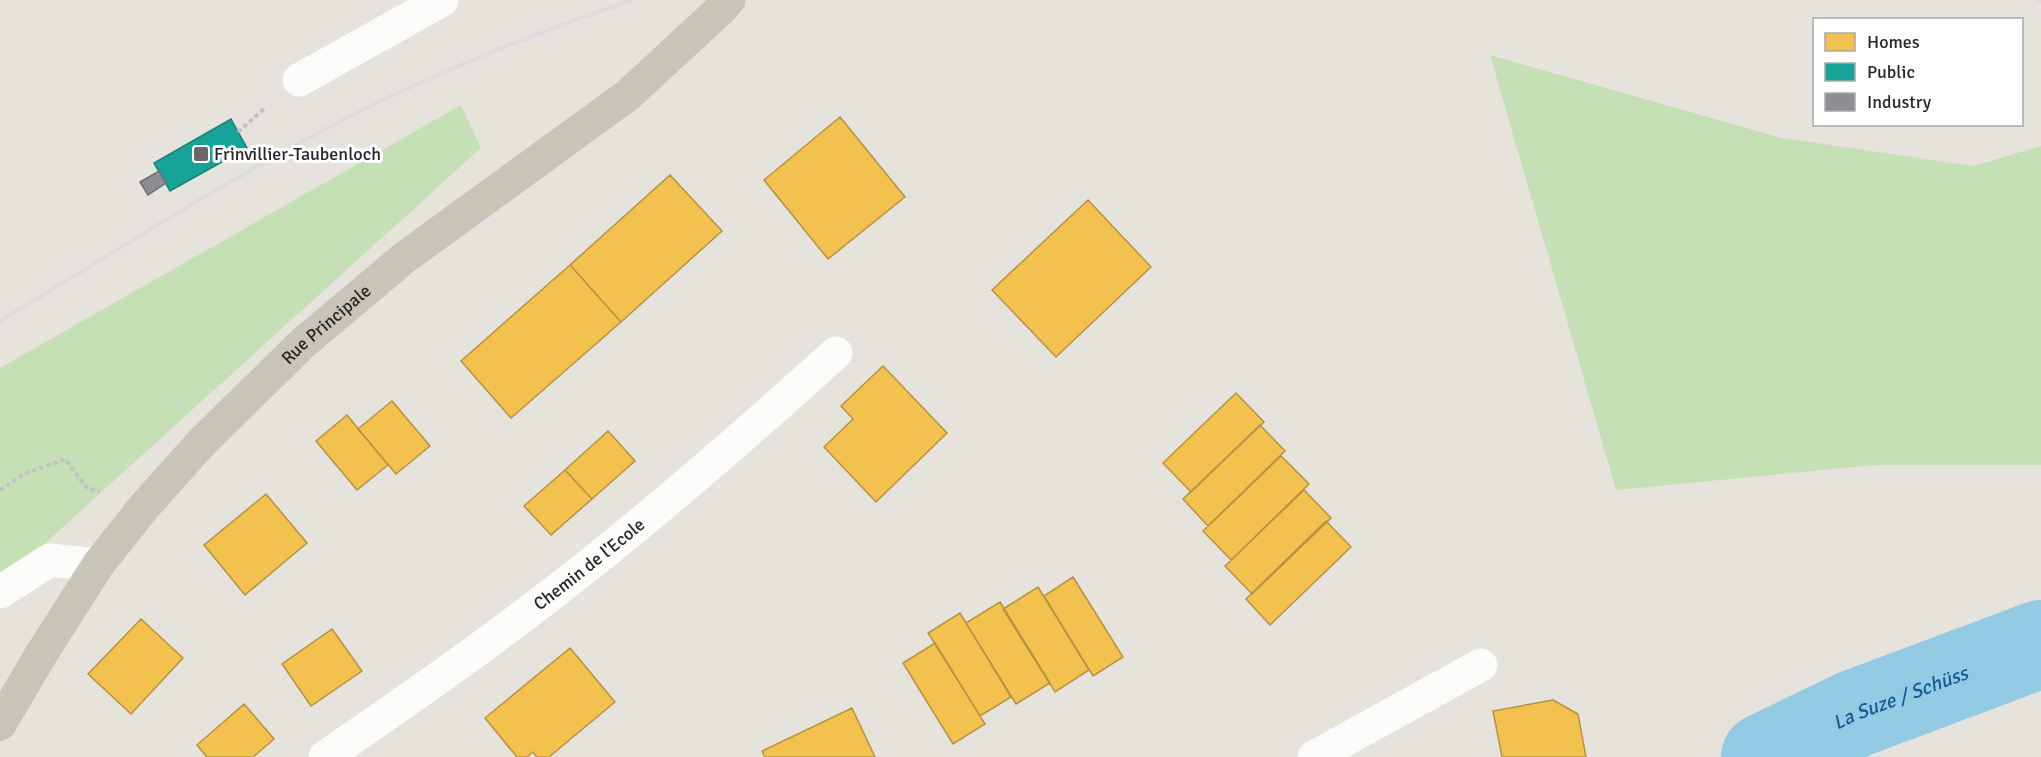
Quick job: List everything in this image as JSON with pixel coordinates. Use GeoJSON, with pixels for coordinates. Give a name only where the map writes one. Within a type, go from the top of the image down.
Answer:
{"type":"FeatureCollection","features":[{"type":"Feature","properties":{"kind":"main road","name":"Rue Principale"},"geometry":{"type":"LineString","coordinates":[[0,724],[98,565],[143,508],[202,442],[302,344],[404,258],[628,95],[729,0]]}},
{"type":"Feature","properties":{"kind":"street"},"geometry":{"type":"LineString","coordinates":[[299,80],[442,0]]}},
{"type":"Feature","properties":{"kind":"street","name":"Chemin de l'Ecole"},"geometry":{"type":"LineString","coordinates":[[325,757],[544,600],[730,449],[836,353]]}},
{"type":"Feature","properties":{"kind":"street"},"geometry":{"type":"LineString","coordinates":[[0,592],[50,560],[98,565]]}},
{"type":"Feature","properties":{"kind":"street"},"geometry":{"type":"LineString","coordinates":[[1314,757],[1480,665]]}},
{"type":"Feature","properties":{"kind":"path"},"geometry":{"type":"LineString","coordinates":[[0,490],[24,474],[65,459],[86,487],[143,508]]}},
{"type":"Feature","properties":{"kind":"green space"},"geometry":{"type":"Polygon","coordinates":[[[1490,55],[1782,138],[1974,166],[2041,146],[2041,465],[1875,465],[1616,490],[1490,55]]]}},
{"type":"Feature","properties":{"kind":"green space"},"geometry":{"type":"Polygon","coordinates":[[[461,105],[481,148],[0,584],[0,368],[461,105]]]}},
{"type":"Feature","properties":{"kind":"building: Homes"},"geometry":{"type":"Polygon","coordinates":[[[840,117],[905,197],[828,259],[764,180],[840,117]]]}},
{"type":"Feature","properties":{"kind":"building: Homes"},"geometry":{"type":"Polygon","coordinates":[[[670,175],[722,231],[621,322],[570,265],[670,175]]]}},
{"type":"Feature","properties":{"kind":"building: Homes"},"geometry":{"type":"Polygon","coordinates":[[[1088,200],[1151,267],[1056,357],[992,290],[1088,200]]]}},
{"type":"Feature","properties":{"kind":"building: Homes"},"geometry":{"type":"Polygon","coordinates":[[[570,265],[621,322],[511,418],[461,361],[570,265]]]}},
{"type":"Feature","properties":{"kind":"building: Homes"},"geometry":{"type":"Polygon","coordinates":[[[883,366],[947,433],[876,502],[824,447],[853,419],[841,406],[883,366]]]}},
{"type":"Feature","properties":{"kind":"building: Homes"},"geometry":{"type":"Polygon","coordinates":[[[1236,393],[1264,422],[1191,492],[1163,463],[1236,393]]]}},
{"type":"Feature","properties":{"kind":"building: Homes"},"geometry":{"type":"Polygon","coordinates":[[[392,401],[430,446],[396,474],[358,429],[392,401]]]}},
{"type":"Feature","properties":{"kind":"building: Homes"},"geometry":{"type":"Polygon","coordinates":[[[347,415],[388,465],[357,490],[316,441],[347,415]]]}},
{"type":"Feature","properties":{"kind":"building: Homes"},"geometry":{"type":"Polygon","coordinates":[[[1260,425],[1285,451],[1208,526],[1183,499],[1260,425]]]}},
{"type":"Feature","properties":{"kind":"building: Homes"},"geometry":{"type":"Polygon","coordinates":[[[608,431],[635,461],[592,499],[565,470],[608,431]]]}},
{"type":"Feature","properties":{"kind":"building: Homes"},"geometry":{"type":"Polygon","coordinates":[[[1281,456],[1309,484],[1231,560],[1203,531],[1281,456]]]}},
{"type":"Feature","properties":{"kind":"building: Homes"},"geometry":{"type":"Polygon","coordinates":[[[565,470],[592,499],[551,535],[524,506],[565,470]]]}},
{"type":"Feature","properties":{"kind":"building: Homes"},"geometry":{"type":"Polygon","coordinates":[[[1304,490],[1331,518],[1252,594],[1225,566],[1304,490]]]}},
{"type":"Feature","properties":{"kind":"building: Homes"},"geometry":{"type":"Polygon","coordinates":[[[266,494],[307,543],[245,595],[204,545],[266,494]]]}},
{"type":"Feature","properties":{"kind":"building: Homes"},"geometry":{"type":"Polygon","coordinates":[[[1326,521],[1351,547],[1270,625],[1246,599],[1326,521]]]}},
{"type":"Feature","properties":{"kind":"building: Homes"},"geometry":{"type":"Polygon","coordinates":[[[1073,577],[1123,657],[1093,676],[1044,596],[1073,577]]]}},
{"type":"Feature","properties":{"kind":"building: Homes"},"geometry":{"type":"Polygon","coordinates":[[[1038,587],[1089,670],[1055,692],[1003,609],[1038,587]]]}},
{"type":"Feature","properties":{"kind":"building: Homes"},"geometry":{"type":"Polygon","coordinates":[[[1000,602],[1050,683],[1016,704],[966,623],[1000,602]]]}},
{"type":"Feature","properties":{"kind":"building: Homes"},"geometry":{"type":"Polygon","coordinates":[[[960,613],[1011,697],[980,716],[928,633],[960,613]]]}},
{"type":"Feature","properties":{"kind":"building: Homes"},"geometry":{"type":"Polygon","coordinates":[[[141,619],[183,658],[131,714],[88,674],[141,619]]]}},
{"type":"Feature","properties":{"kind":"building: Homes"},"geometry":{"type":"Polygon","coordinates":[[[332,629],[362,671],[311,706],[282,664],[332,629]]]}},
{"type":"Feature","properties":{"kind":"building: Homes"},"geometry":{"type":"Polygon","coordinates":[[[935,643],[985,724],[953,744],[903,663],[935,643]]]}},
{"type":"Feature","properties":{"kind":"building: Homes"},"geometry":{"type":"Polygon","coordinates":[[[570,648],[615,702],[549,757],[537,757],[533,752],[527,757],[517,757],[485,718],[570,648]]]}},
{"type":"Feature","properties":{"kind":"building: Homes"},"geometry":{"type":"Polygon","coordinates":[[[1553,700],[1578,714],[1586,757],[1502,757],[1493,711],[1553,700]]]}},
{"type":"Feature","properties":{"kind":"building: Homes"},"geometry":{"type":"Polygon","coordinates":[[[244,704],[274,739],[253,757],[207,757],[197,745],[244,704]]]}},
{"type":"Feature","properties":{"kind":"building: Homes"},"geometry":{"type":"Polygon","coordinates":[[[852,708],[875,757],[765,757],[762,751],[852,708]]]}},
{"type":"Feature","properties":{"kind":"building: Public"},"geometry":{"type":"Polygon","coordinates":[[[231,119],[247,148],[170,191],[154,163],[231,119]]]}},
{"type":"Feature","properties":{"kind":"building: Industry"},"geometry":{"type":"Polygon","coordinates":[[[159,171],[166,183],[148,195],[140,182],[159,171]]]}},
{"type":"Feature","properties":{"kind":"waterway","name":"La Suze / Schüss"},"geometry":{"type":"LineString","coordinates":[[1765,757],[1854,714],[2041,644]]}},
{"type":"Feature","properties":{"kind":"railway"},"geometry":{"type":"LineString","coordinates":[[0,321],[242,175],[361,111],[475,59],[632,0]]}},
{"type":"Feature","properties":{"kind":"place","name":"Frinvillier-Taubenloch"},"geometry":{"type":"Point","coordinates":[201,154]}}]}
